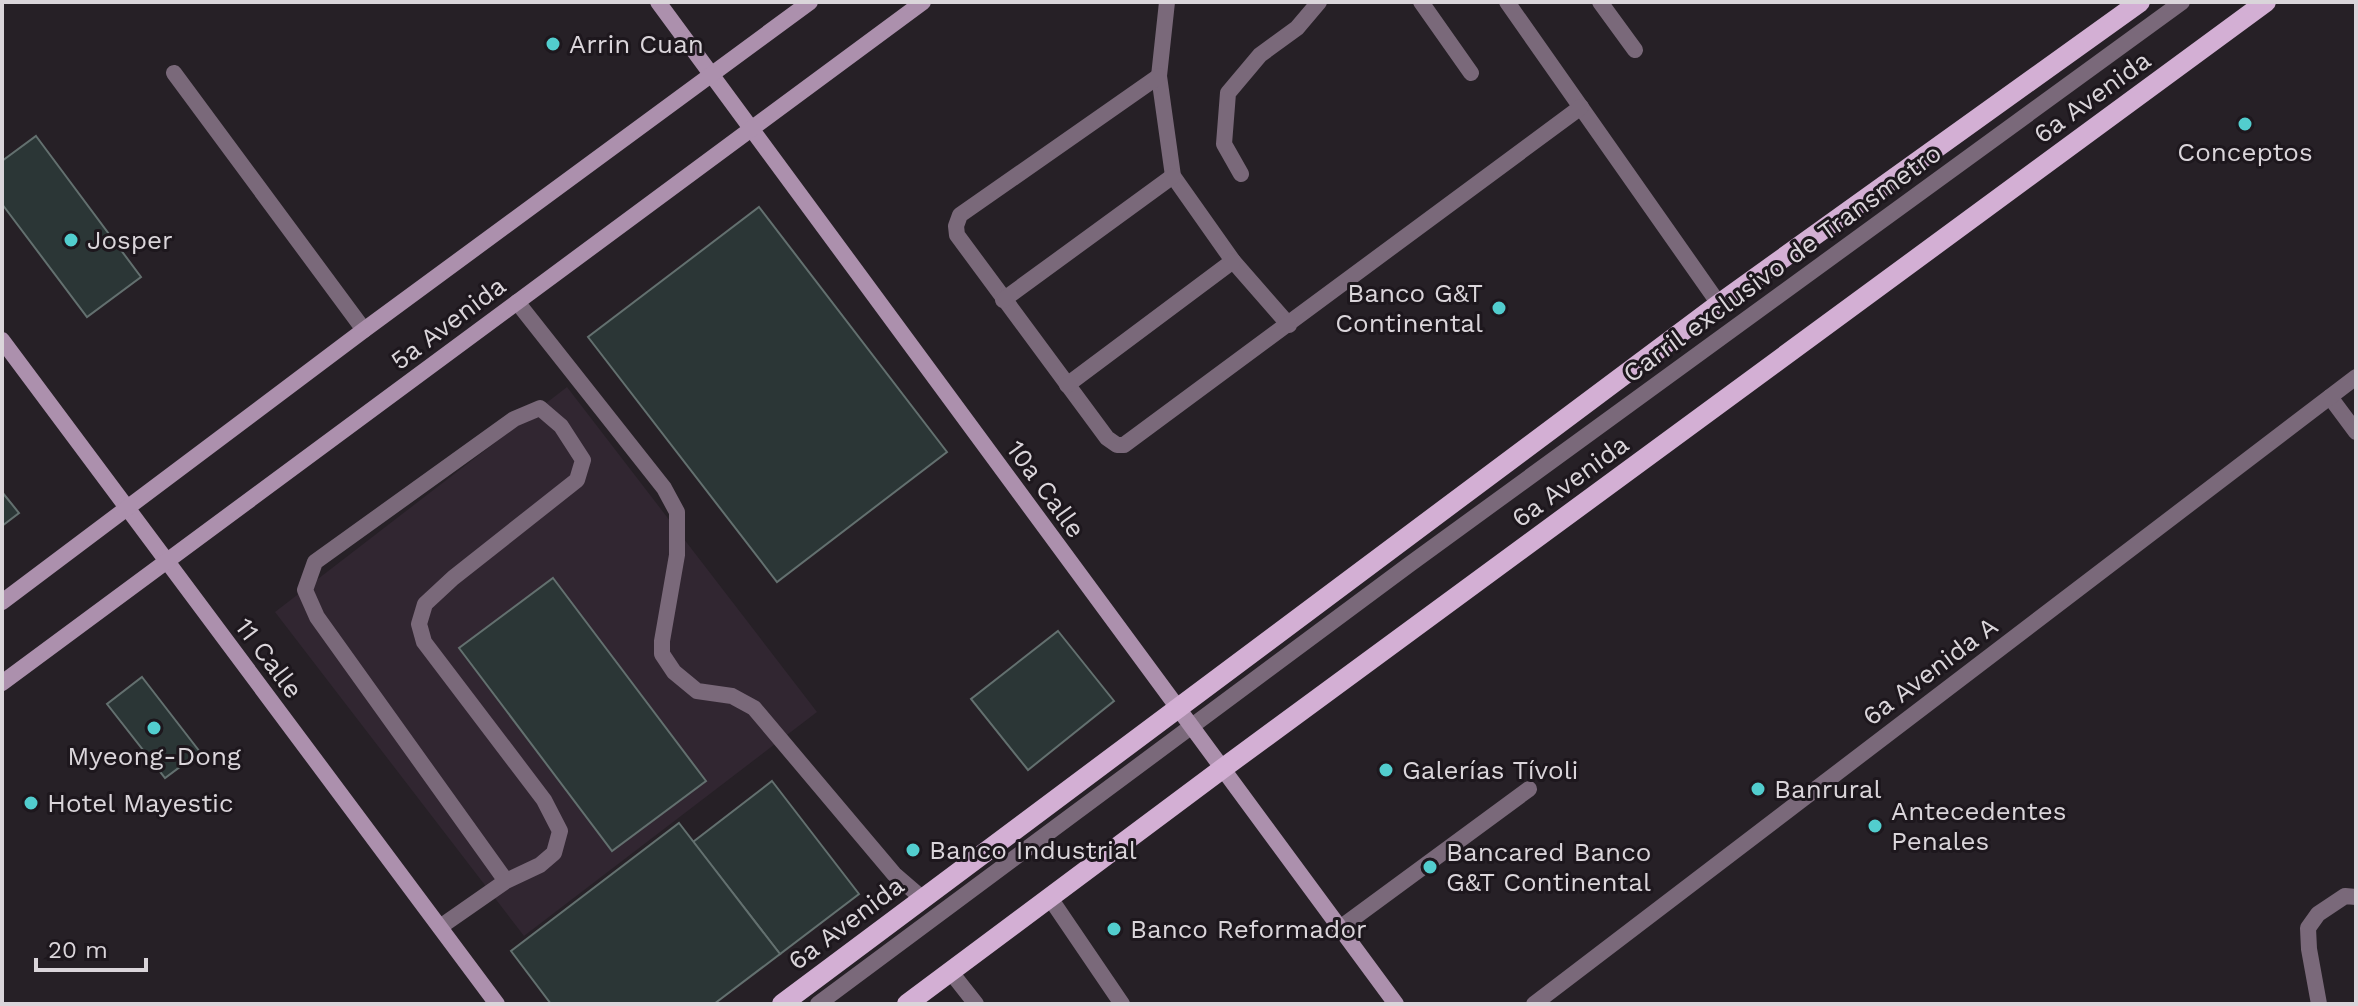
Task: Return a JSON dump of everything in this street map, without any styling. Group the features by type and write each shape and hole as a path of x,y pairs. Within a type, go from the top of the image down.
{"main road":[{"name":"6a Avenida","path":"782,1004 1719,304 2140,2"},
{"name":"6a Avenida","path":"907,1004 2266,2"}],"street":[{"name":"10a Calle","path":"658,2 1396,1004"},
{"name":"5a Avenida","path":"2,602 364,330 810,2"},
{"name":"5a Avenida","path":"2,683 923,2"},
{"path":"1167,2 1159,76 1173,176 1233,261 1289,325"},
{"path":"1241,174 1224,144 1228,93 1260,55 1297,28 1319,2"},
{"path":"1421,2 1471,73"},
{"path":"1507,2 1719,304"},
{"path":"1600,2 1635,50"},
{"name":"Carril exclusivo de Transmetro","path":"818,1004 1410,564 2182,2"},
{"path":"174,73 364,330"},
{"path":"1159,76 960,215 956,226 957,235 1003,300 1107,438 1117,445 1124,445 1289,325 1581,107"},
{"path":"1003,300 1173,176"},
{"path":"1067,385 1233,261"},
{"path":"517,302 664,488 677,512 677,555 662,641 662,654 674,672 697,691 732,696 754,708 894,874 923,899"},
{"name":"11 Calle","path":"2,340 497,1004"},
{"name":"6a Avenida A","path":"1534,1004 2356,377"},
{"path":"2330,397 2356,432"},
{"path":"440,927 506,881 540,865 554,853 560,831 544,800 424,642 419,624 425,604 453,578 577,480 583,460 561,426 540,408 514,419 315,562 305,590 317,617 506,881"},
{"path":"1340,928 1529,789"},
{"path":"2319,1004 2308,928 2318,914 2345,896 2356,897"},
{"path":"1050,898 1122,1004"},
{"path":"950,971 976,1004"}],"shaded area":[{"path":"567,387 817,712 524,936 275,612"}],"building":[{"name":"Josper","path":"36,136 141,277 87,317 2,204 2,161"},
{"path":"759,207 947,452 777,582 588,337"},
{"path":"2,492 19,513 2,526"},
{"path":"553,578 706,781 612,851 459,648"},
{"path":"1058,631 1114,701 1028,770 971,699"},
{"name":"Myeong-Dong","path":"142,677 200,752 165,778 107,704"},
{"path":"772,781 859,894 780,954 693,842"},
{"path":"679,823 780,954 714,1004 551,1004 511,951"}],"place":[{"name":"Arrin Cuan","path":"553,44"},
{"name":"Conceptos","path":"2245,124"},
{"name":"Josper","path":"71,240"},
{"name":"Banco G&T Continental","path":"1499,308"},
{"name":"Myeong-Dong","path":"154,728"},
{"name":"Galerías Tívoli","path":"1386,770"},
{"name":"Banrural","path":"1758,789"},
{"name":"Hotel Mayestic","path":"31,803"},
{"name":"Antecedentes Penales","path":"1875,826"},
{"name":"Banco Industrial","path":"913,850"},
{"name":"Bancared Banco G&T Continental","path":"1430,867"},
{"name":"Banco Reformador","path":"1114,929"}]}
